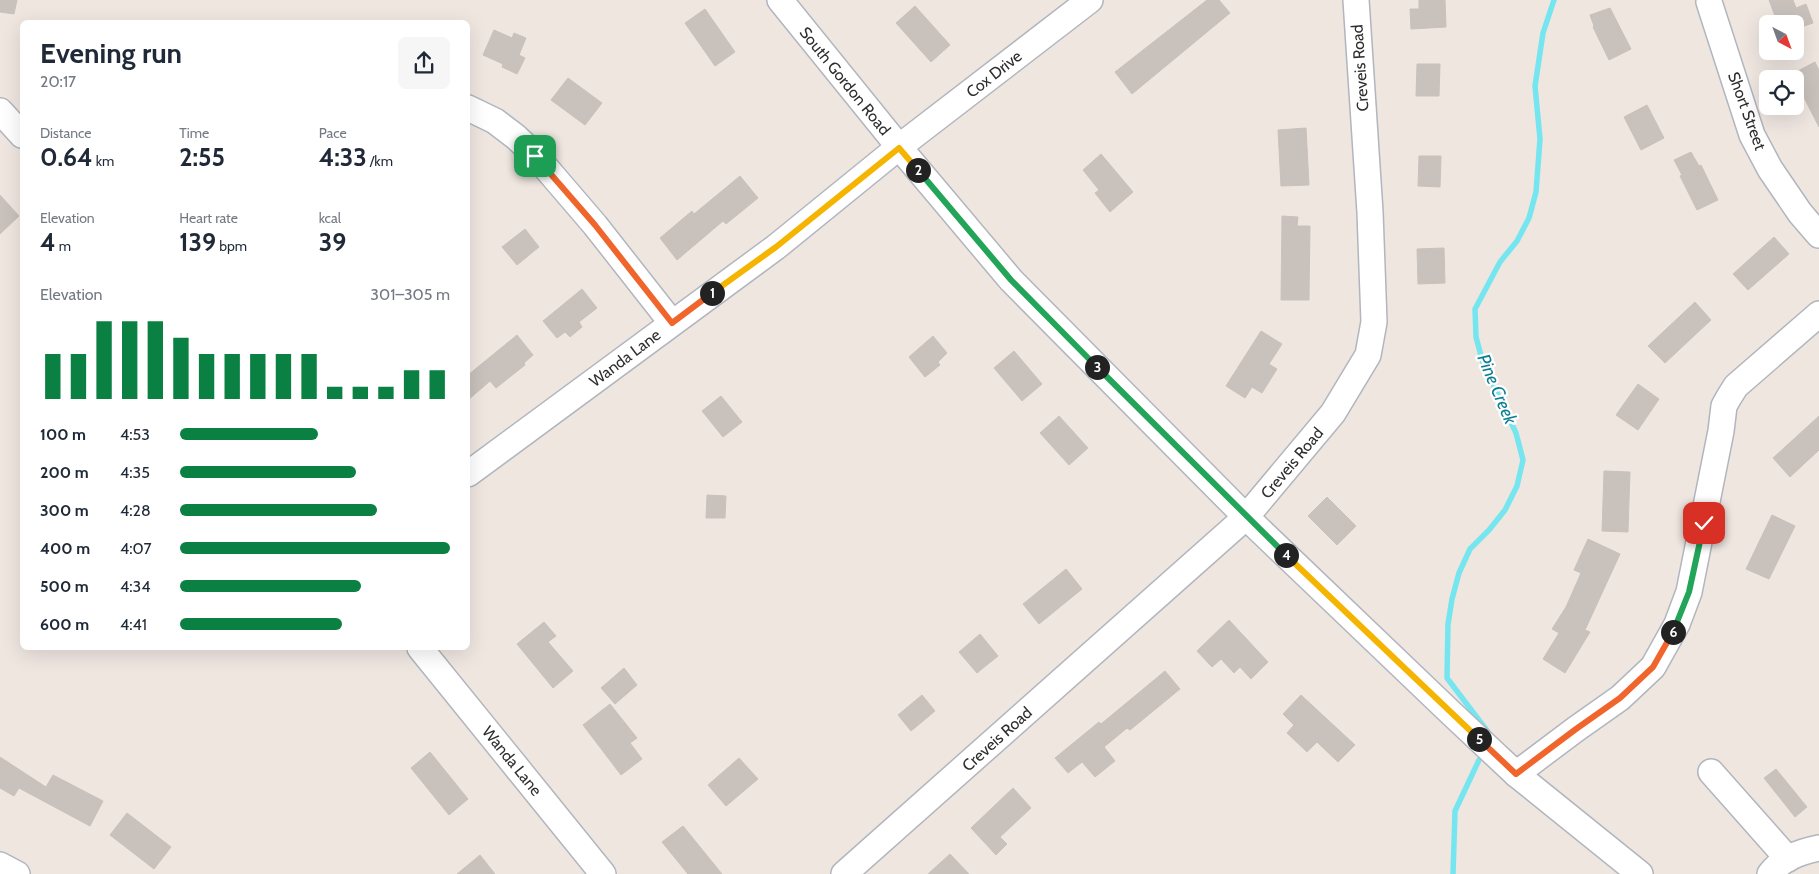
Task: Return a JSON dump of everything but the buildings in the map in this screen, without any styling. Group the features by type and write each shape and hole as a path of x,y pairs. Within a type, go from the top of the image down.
{"street":[{"name":"South Gordon Road","path":"780,0 899,148 1011,280 1246,518 1516,774 1640,874"},
{"name":"Cox Drive","path":"899,148 1090,0"},
{"name":"Creveis Road","path":"844,874 1246,518 1333,413 1368,355 1374,322 1370,212 1356,0"},
{"name":"Short Street","path":"1709,2 1752,135 1770,169 1800,213 1819,235"},
{"path":"470,109 494,121 516,137 535,156 595,225 672,323"},
{"path":"0,111 20,133"},
{"name":"Wanda Lane","path":"470,473 776,247 899,148"},
{"path":"1516,774 1620,698 1653,667 1677,624 1689,592 1716,459 1724,406 1736,386 1819,314"},
{"name":"Wanda Lane","path":"422,650 603,874"},
{"path":"1711,772 1779,866 1804,851 1819,848"},
{"path":"0,865 17,874"}],"waterway":[{"name":"Pine Creek","path":"1488,732 1447,678 1448,624 1459,573 1470,549 1505,510 1517,486 1523,460 1516,433 1483,363 1476,337 1475,309 1500,262 1517,241 1529,218 1536,192 1540,139 1535,86 1543,33 1554,0"},
{"name":"Pine Creek","path":"1453,874 1455,811 1479,760"}],"route":[{"path":"535,156 595,225 672,323 776,247 899,148 1011,280 1246,518 1516,774 1620,698 1653,667 1677,624 1689,592 1704,523"}]}
